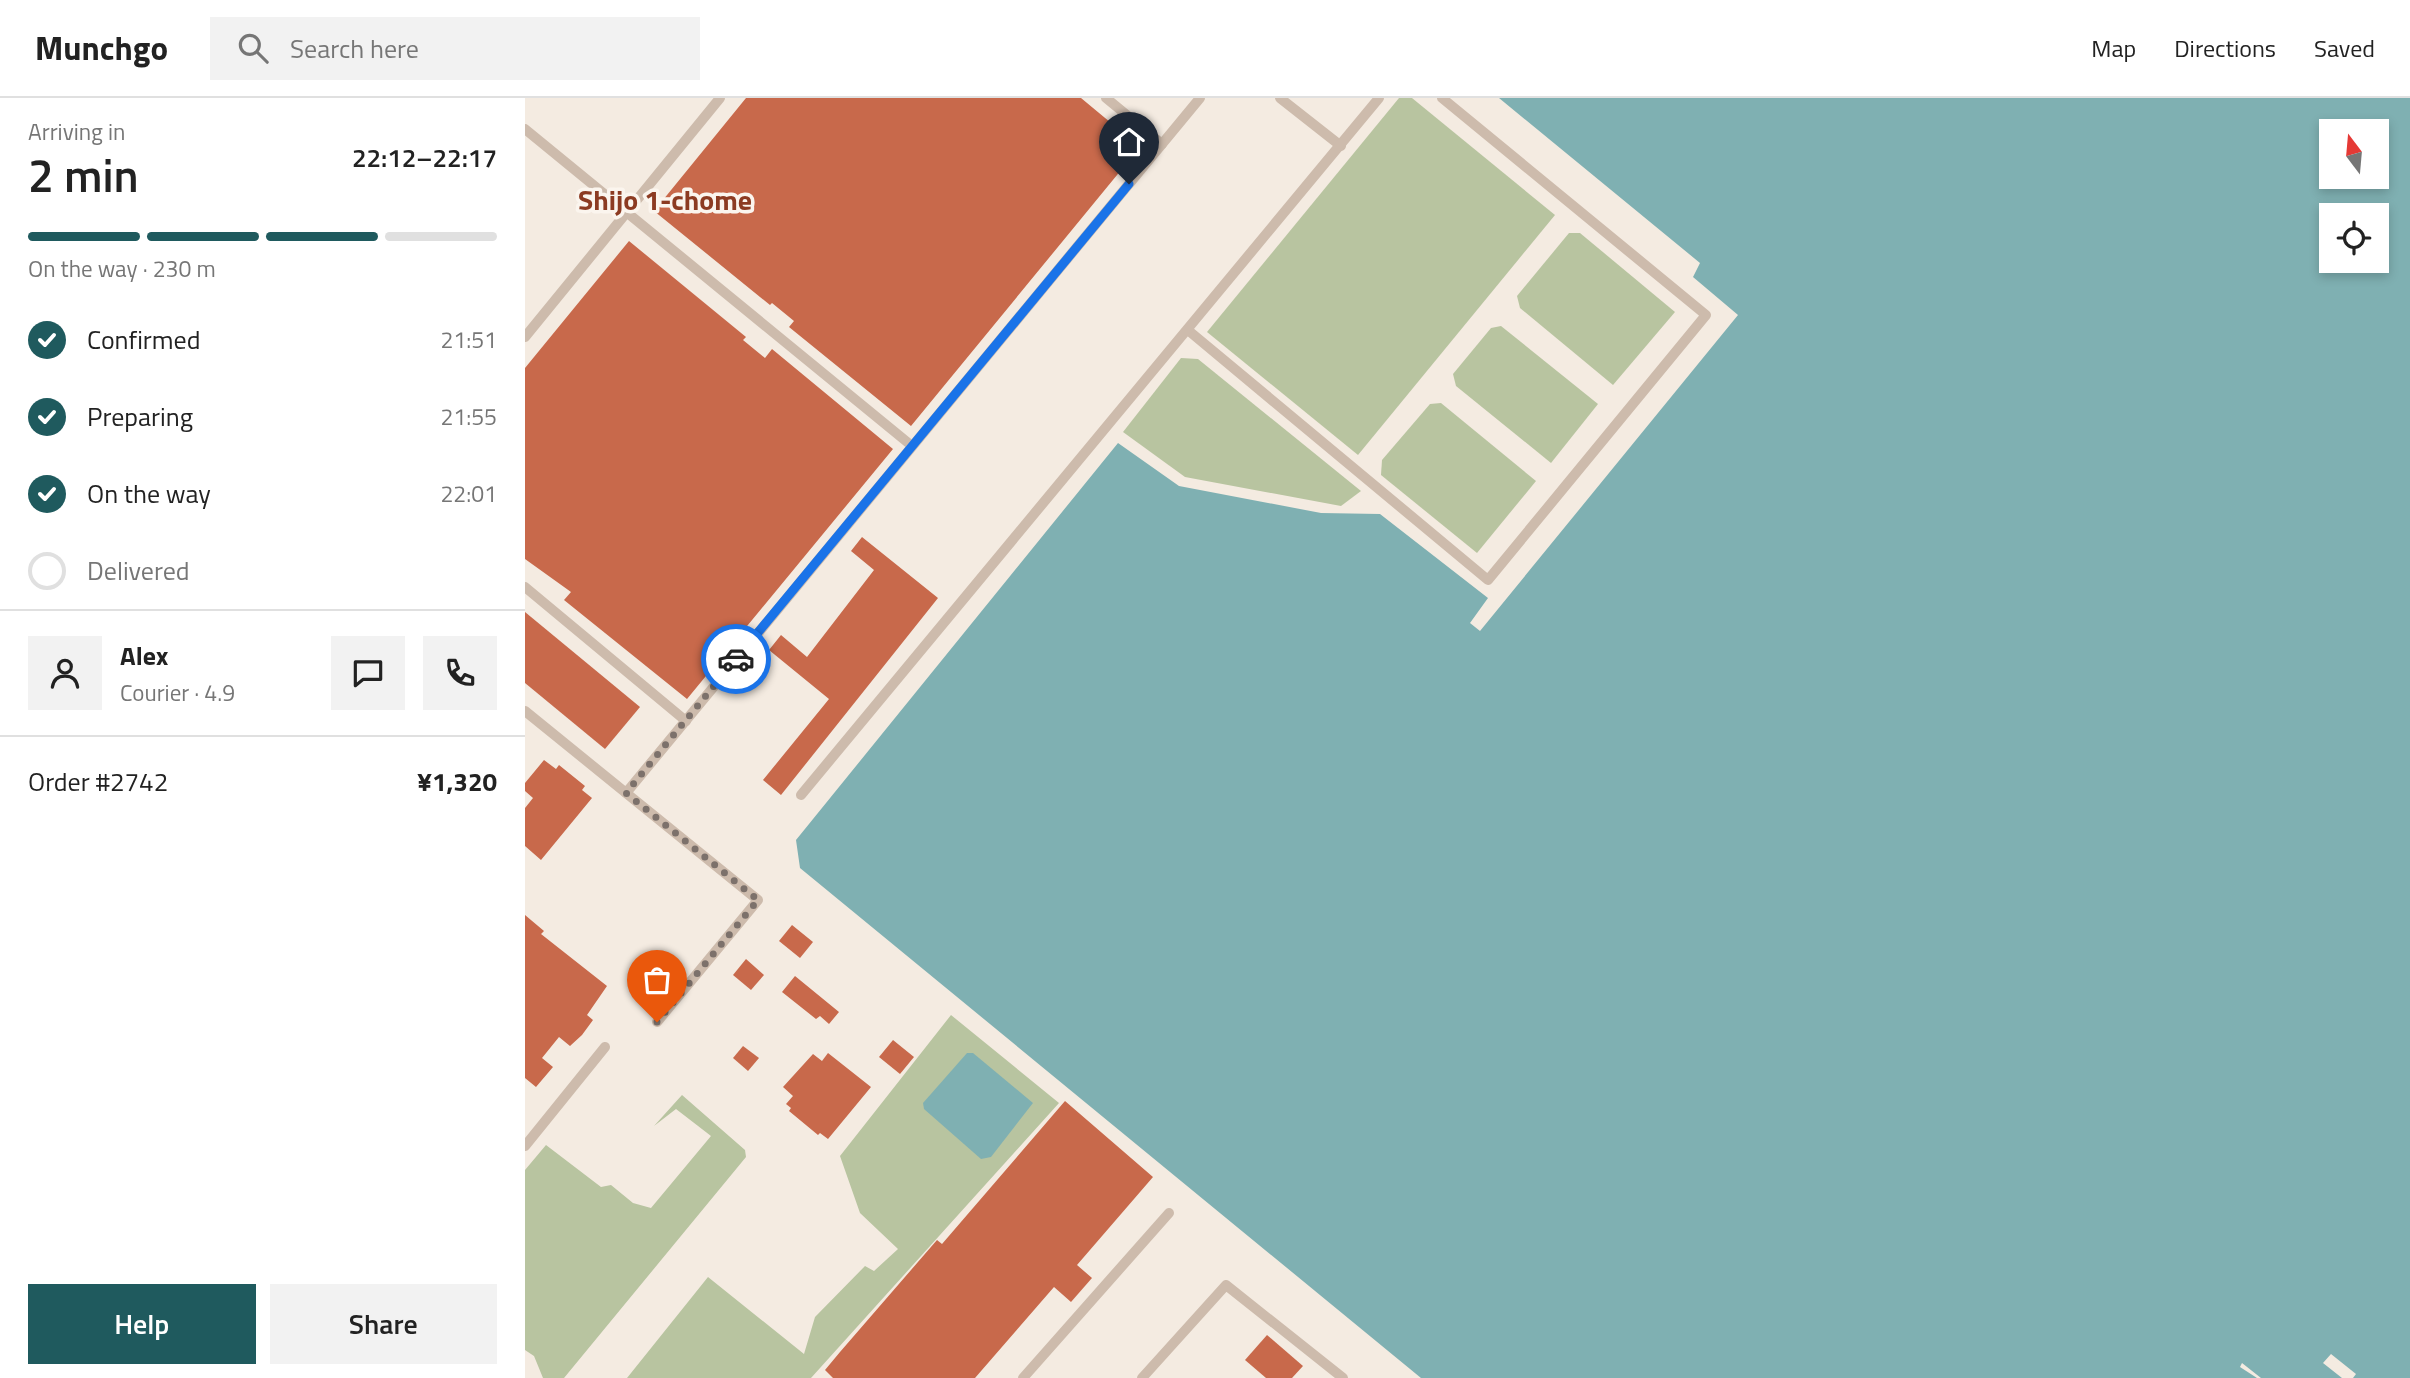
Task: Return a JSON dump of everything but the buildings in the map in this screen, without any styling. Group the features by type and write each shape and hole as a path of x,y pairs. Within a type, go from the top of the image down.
{"lane":[{"path":"525,337 720,98"},
{"path":"1106,98 1162,144"},
{"path":"626,793 1200,98"},
{"path":"1280,98 1341,146"},
{"path":"801,795 1189,331 1379,98"},
{"path":"1189,331 1488,580 1706,315 1442,98"},
{"path":"525,129 912,446"},
{"path":"525,587 686,720"},
{"path":"525,711 758,900 657,1022"},
{"path":"525,1146 605,1048"},
{"path":"1023,1378 1168,1213"},
{"path":"1142,1378 1226,1285 1343,1378"}],"green space":[{"path":"1399,98 1412,98 1555,215 1358,455 1207,332"},
{"path":"1569,233 1580,233 1675,312 1613,385 1520,308 1517,296"},
{"path":"1501,326 1598,404 1551,463 1456,386 1453,374 1491,328"},
{"path":"1181,358 1198,359 1361,491 1341,506 1185,477 1123,432"},
{"path":"1441,403 1536,481 1477,553 1381,475 1382,460 1430,404"},
{"path":"951,1015 1059,1103 811,1378 627,1378 708,1277 804,1354 815,1317 865,1266 874,1271 898,1249 860,1213 840,1156"},
{"path":"682,1095 745,1150 746,1157 564,1378 543,1378 534,1356 525,1350 525,1170 546,1145 601,1187 611,1185 633,1203 651,1208 711,1136 676,1109 654,1126"}],"water":[{"path":"1499,98 2410,98 2410,1378 2353,1378 2356,1374 2331,1354 2323,1363 2342,1378 2261,1378 2242,1363 2240,1367 2257,1378 1421,1378 800,868 796,840 1118,443 1179,486 1321,513 1380,514 1488,598 1470,623 1480,631 1738,315 1693,277 1700,263"},
{"path":"967,1053 973,1053 1033,1103 991,1157 981,1159 924,1109 923,1103"}],"way so far":[{"path":"657,1022 758,900 626,793 736,659"}],"district":[{"name":"Shijo 1-chome","path":"665,200"}],"route":[{"path":"736,659 1129,184"}]}
